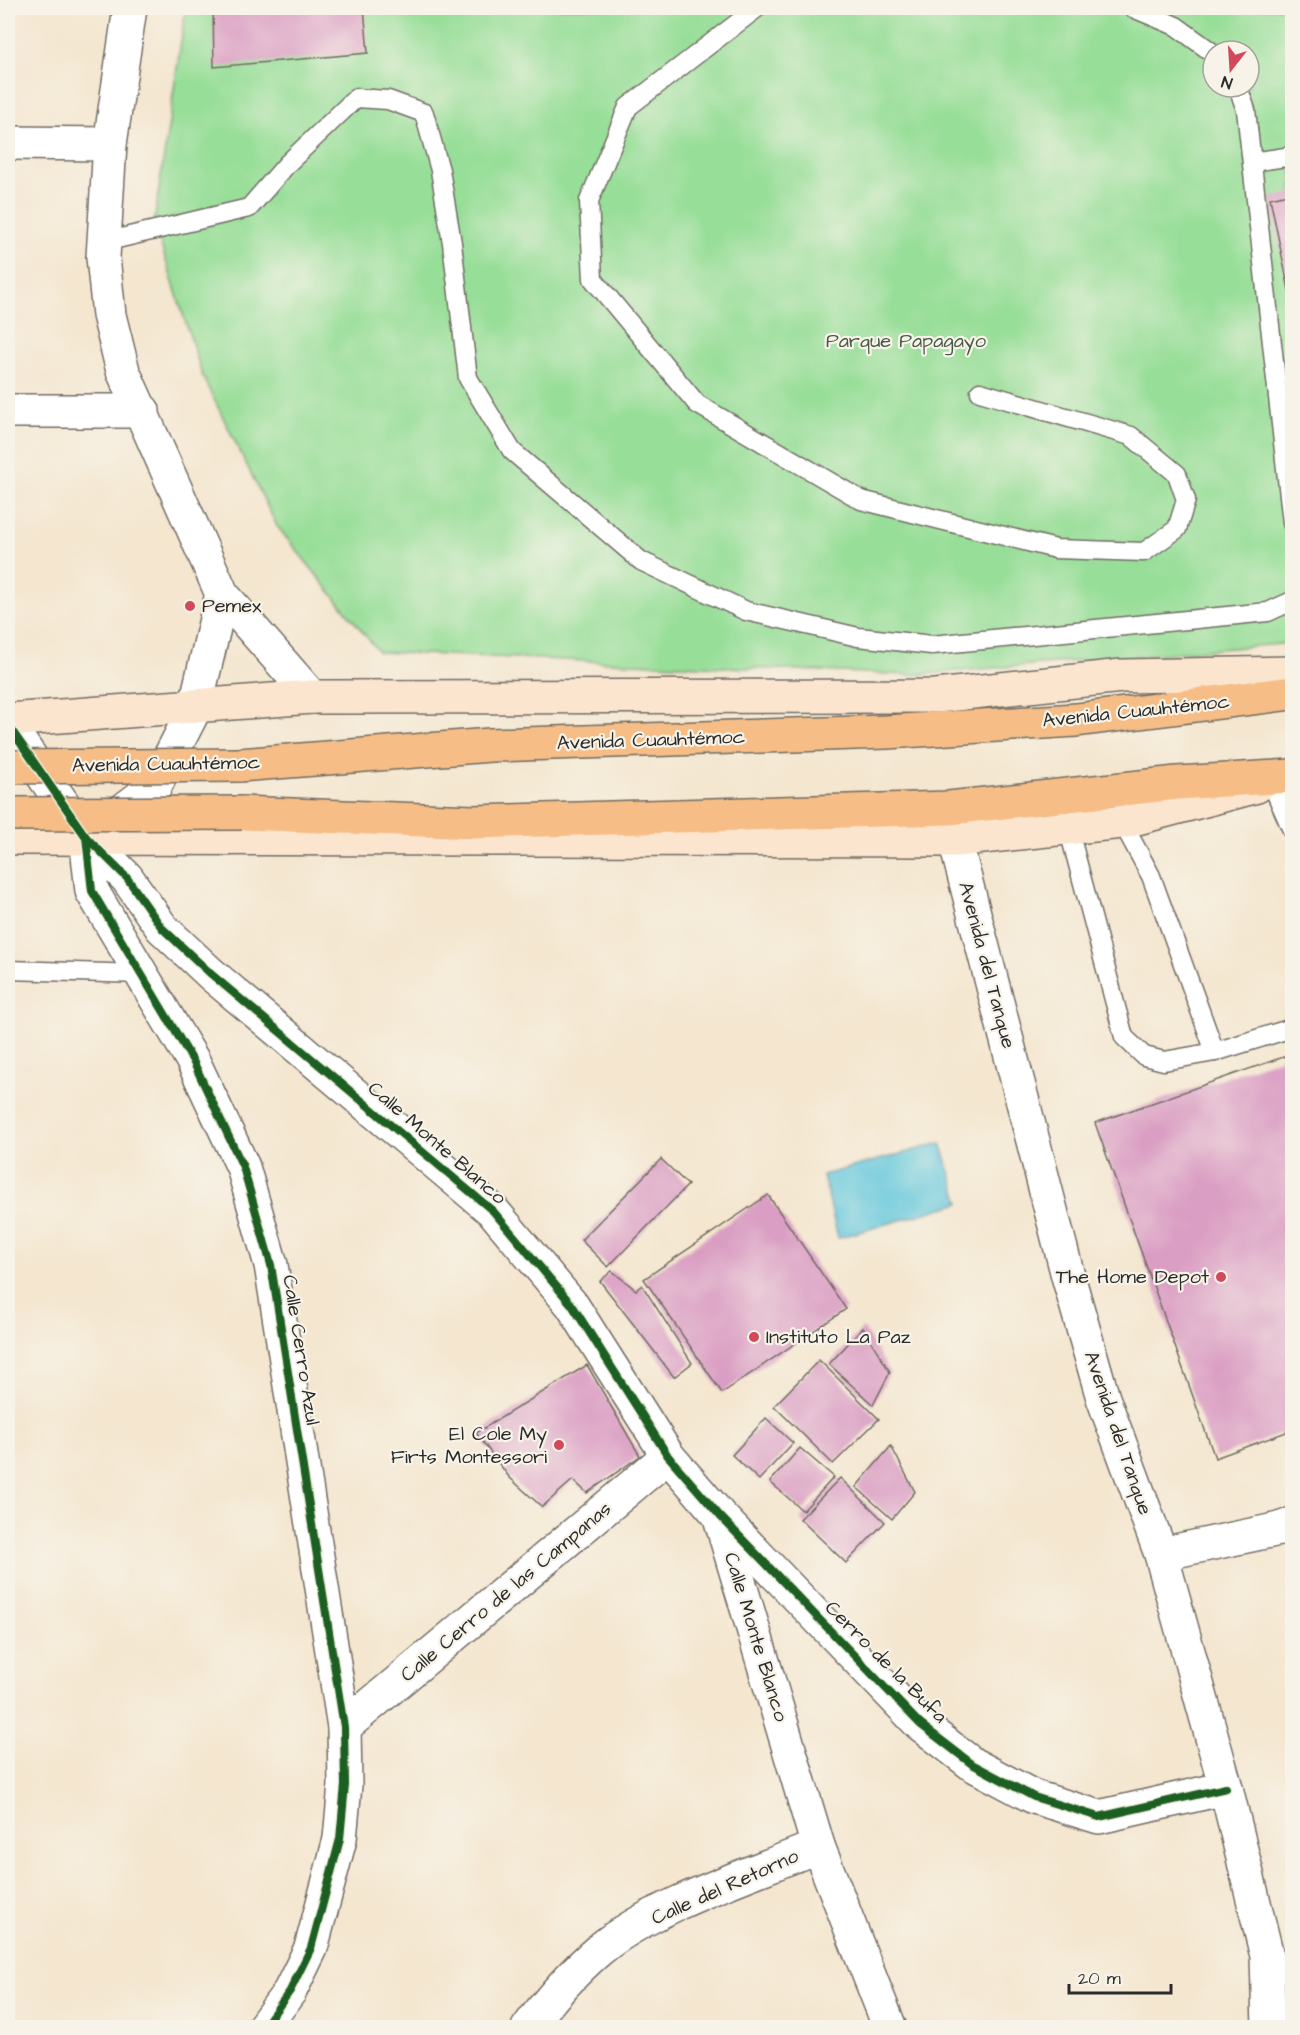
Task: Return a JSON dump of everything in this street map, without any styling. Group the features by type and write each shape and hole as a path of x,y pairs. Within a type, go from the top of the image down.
{"main road":[{"name":"Avenida Cuauhtémoc","path":"8,767 239,765 490,745 887,732 1064,721 1293,693"},
{"path":"8,814 242,813 474,822 937,808 1177,783 1284,778"}],"street":[{"path":"130,8 110,144 103,257 110,315 123,371 143,411 222,594 312,697"},
{"path":"8,143 110,144"},
{"path":"8,411 143,411"},
{"path":"87,837 155,786 195,708 222,594"},
{"path":"8,720 195,708 312,697 936,696 1122,676 1293,673"},
{"name":"Calle Cerro Azul","path":"8,725 87,837 92,891 193,1061 243,1167 271,1264 344,1727 345,1785 340,1839 311,1948 290,1991 263,2028"},
{"path":"8,838 955,840 1122,822 1284,778"},
{"name":"Calle Monte Blanco","path":"87,837 127,878 162,928 203,966 493,1210 572,1305 668,1456 720,1516 818,1846 890,2028"},
{"name":"Avenida del Tanque","path":"955,840 1071,1287 1103,1398 1161,1554 1226,1788 1267,1956 1269,2028"},
{"name":"Calle Cerro de las Campanas","path":"344,1727 668,1456"},
{"name":"Cerro de la Bufa","path":"720,1516 920,1724 972,1764 1034,1797 1099,1816 1226,1788"},
{"path":"1161,1554 1288,1531"},
{"name":"Calle del Retorno","path":"528,2028 548,2002 600,1950 657,1914 818,1846"}],"lane":[{"path":"757,8 628,107 589,201 592,279 697,404 861,500 1056,549 1144,552 1177,529 1186,500 1177,474 1131,435 980,392"},
{"path":"1133,8 1176,26 1201,44"},
{"path":"104,242 249,208 288,163 356,98 388,100 424,113 437,158 452,243 468,378 512,451 640,561 746,611 858,637 932,645 1268,612 1293,601"},
{"path":"1242,99 1246,110 1293,523"},
{"path":"1252,162 1293,156"},
{"path":"1284,778 1293,830"},
{"path":"1122,822 1150,876 1215,1052"},
{"path":"1068,827 1124,1037 1144,1056 1164,1061 1215,1052 1293,1028"},
{"path":"8,970 141,974"}],"green space":[{"name":"Parque Papagayo","path":"186,8 1292,8 1292,643 911,675 379,652 277,526 203,377 154,223"}],"water":[{"path":"941,1143 960,1203 838,1238 823,1175"}],"building":[{"path":"213,8 364,8 368,53 214,67"},
{"path":"1292,193 1292,300 1291,300 1270,198"},
{"name":"The Home Depot","path":"1292,1054 1292,1430 1215,1458 1095,1123"},
{"path":"661,1159 688,1185 608,1267 581,1240"},
{"path":"768,1195 846,1309 722,1393 644,1279"},
{"path":"612,1271 636,1290 642,1285 692,1363 674,1377 600,1281"},
{"path":"863,1328 890,1372 873,1405 829,1364"},
{"path":"819,1360 879,1419 833,1464 774,1406"},
{"name":"El Cole My Firts Montessori","path":"587,1365 640,1456 587,1493 573,1480 542,1507 509,1477 476,1433"},
{"path":"766,1418 793,1443 759,1480 732,1455"},
{"path":"891,1446 915,1492 892,1519 856,1487"},
{"path":"800,1448 834,1477 803,1511 770,1482"},
{"path":"840,1478 885,1522 846,1563 800,1519"}],"cycle path":[{"path":"8,725 86,837 92,891 193,1061 243,1167 271,1265 344,1727 345,1785 340,1839 311,1948 290,1991 263,2028"},
{"path":"86,837 127,878 162,928 211,974 493,1211 572,1305 668,1456 720,1516 920,1724 972,1764 1034,1797 1099,1817 1226,1788"}],"place":[{"name":"Pemex","path":"190,606"},
{"name":"The Home Depot","path":"1221,1277"},
{"name":"Instituto La Paz","path":"754,1337"},
{"name":"El Cole My Firts Montessori","path":"559,1445"}]}
